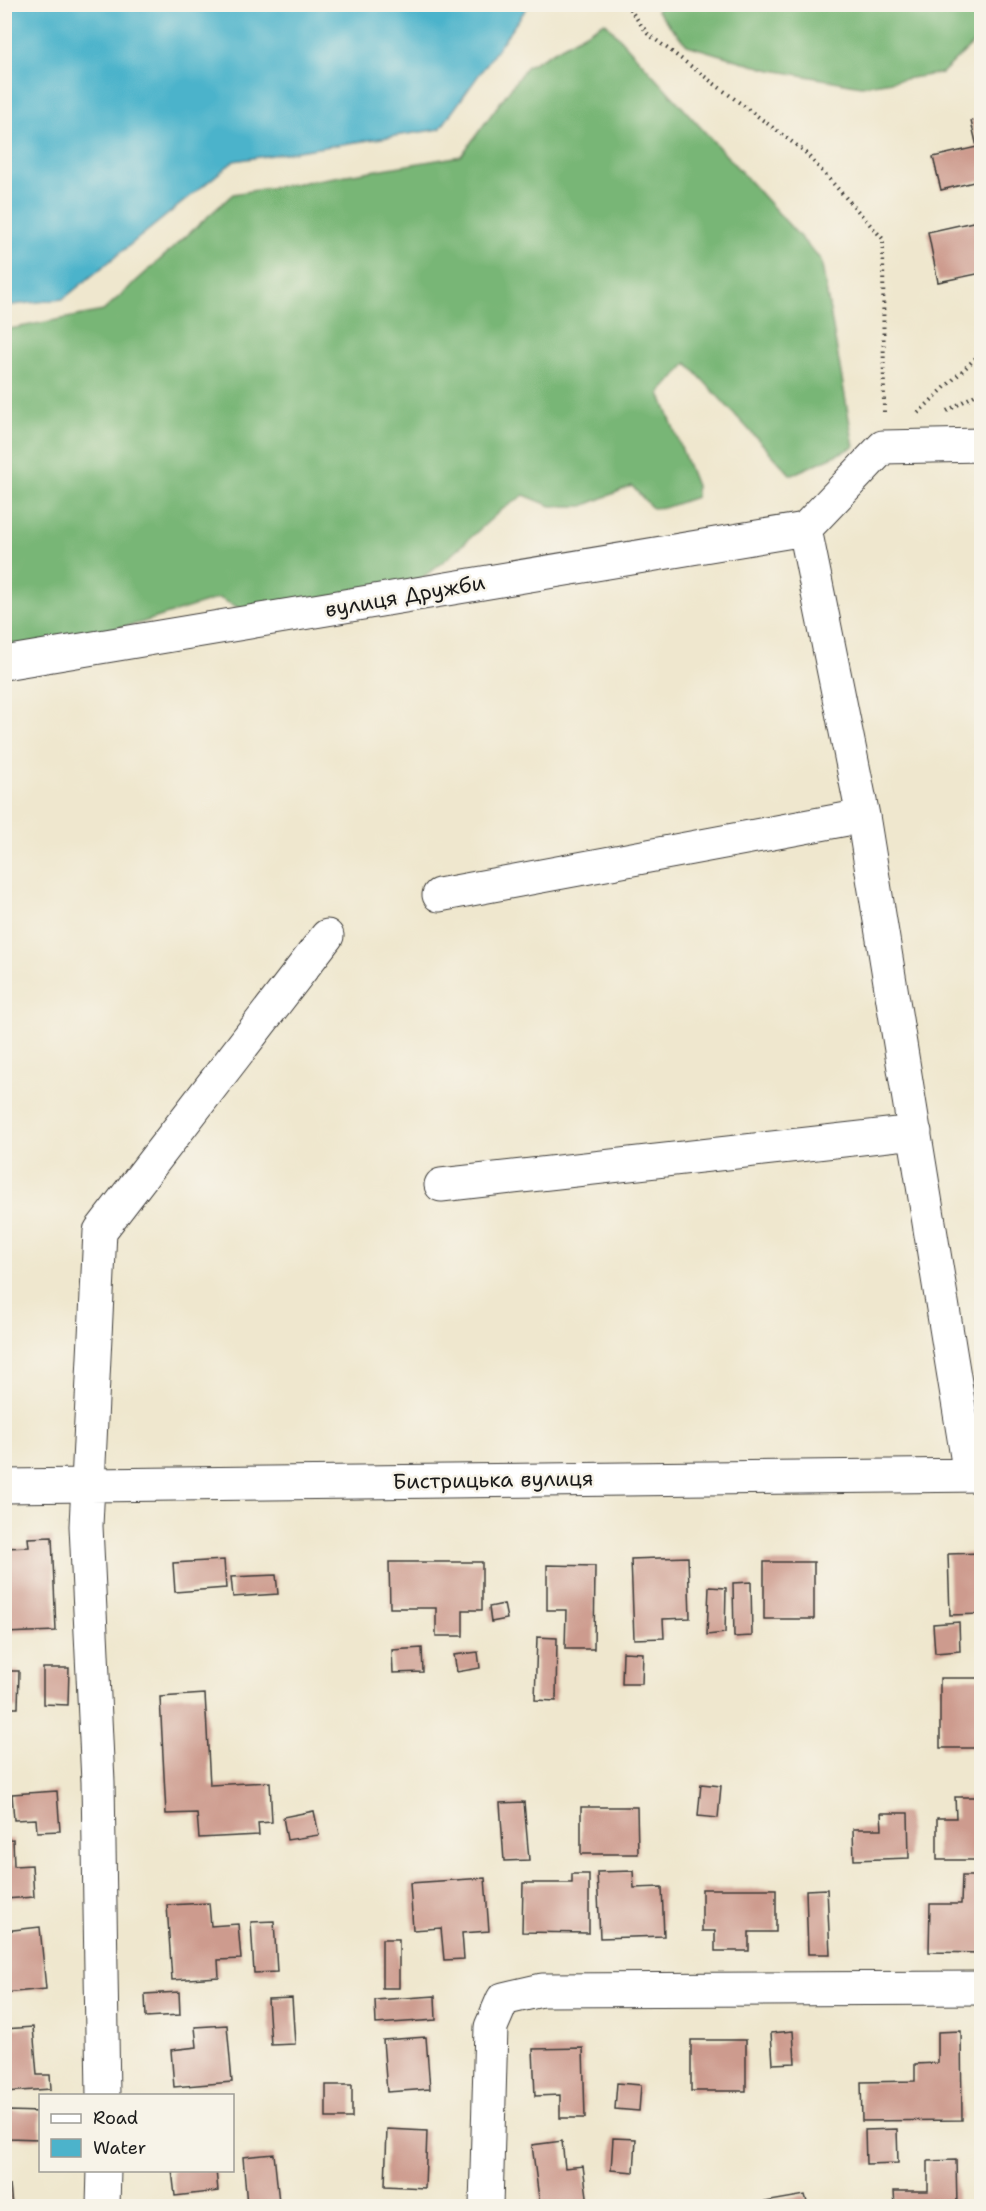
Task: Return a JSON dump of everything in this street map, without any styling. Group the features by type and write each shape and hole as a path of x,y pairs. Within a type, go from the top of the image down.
{"street":[{"path":"976,1475 915,1132 863,816 805,529 883,447 981,445"},
{"name":"вулиця Дружби","path":"4,663 805,529"},
{"path":"439,895 863,816"},
{"path":"103,2094 98,1782 86,1526 100,1231 327,936"},
{"path":"441,1185 915,1132"},
{"name":"Бистрицька вулиця","path":"4,1486 976,1475"},
{"path":"486,2206 491,2027 503,1999 542,1990 981,1988"},
{"path":"103,2206 104,2172"}],"path":[{"path":"626,4 648,34 804,151 883,239 885,354 883,447"},
{"path":"883,447 981,352"}],"green space":[{"path":"661,4 981,5 981,36 942,73 861,86 767,69 687,45 657,11"},
{"path":"605,22 821,260 854,447 791,475 687,363 660,393 696,486 696,497 667,507 652,508 632,486 583,506 551,506 524,495 500,511 449,557 418,581 247,612 219,598 140,623 55,642 5,649 4,330 103,311 233,194 461,156 526,67"}],"water":[{"path":"4,5 529,5 440,129 234,161 63,299 5,306"}],"building":[{"path":"982,119 982,180 941,190 933,157 977,147 971,121"},
{"path":"982,220 982,273 938,282 928,232"},
{"path":"52,1537 56,1631 4,1633 4,1548 29,1547 28,1538"},
{"path":"982,1553 982,1614 950,1615 948,1554"},
{"path":"688,1557 690,1618 663,1619 664,1638 634,1639 631,1559"},
{"path":"224,1560 226,1588 175,1592 173,1563"},
{"path":"389,1562 482,1562 482,1610 463,1610 463,1636 436,1636 436,1608 390,1608"},
{"path":"764,1562 814,1562 814,1619 764,1619"},
{"path":"547,1565 595,1566 594,1649 565,1649 566,1610 547,1610"},
{"path":"276,1575 278,1594 233,1597 231,1577"},
{"path":"751,1582 752,1636 734,1637 733,1583"},
{"path":"709,1587 726,1588 725,1633 707,1635"},
{"path":"504,1604 507,1619 491,1622 489,1607"},
{"path":"959,1622 960,1651 935,1653 933,1624"},
{"path":"537,1637 557,1638 556,1701 535,1700"},
{"path":"422,1648 423,1672 393,1673 392,1650"},
{"path":"478,1652 480,1668 457,1672 454,1655"},
{"path":"623,1652 643,1653 642,1684 622,1684"},
{"path":"43,1668 69,1668 68,1705 43,1704"},
{"path":"4,1671 19,1671 18,1708 4,1708"},
{"path":"940,1678 982,1678 982,1748 940,1748"},
{"path":"205,1694 210,1785 270,1782 272,1822 258,1823 259,1835 199,1838 197,1813 166,1814 160,1697"},
{"path":"701,1784 721,1786 718,1818 698,1816"},
{"path":"57,1791 60,1831 37,1832 36,1819 14,1820 12,1794"},
{"path":"955,1797 982,1797 982,1860 937,1860 937,1818 956,1818"},
{"path":"524,1802 529,1860 504,1861 500,1803"},
{"path":"581,1807 637,1807 638,1854 581,1854"},
{"path":"314,1811 319,1835 287,1840 283,1817"},
{"path":"881,1813 908,1813 909,1858 854,1860 853,1829 882,1829"},
{"path":"13,1839 14,1866 32,1865 34,1897 4,1899 4,1840"},
{"path":"633,1871 634,1888 662,1887 664,1936 600,1938 597,1872"},
{"path":"572,1874 589,1874 589,1933 522,1932 523,1883 572,1883"},
{"path":"962,1876 982,1876 982,1953 929,1952 930,1904 961,1904"},
{"path":"485,1878 489,1931 462,1933 464,1959 444,1960 441,1928 413,1930 410,1883"},
{"path":"702,1889 776,1889 776,1932 749,1932 749,1951 715,1951 715,1931 702,1931"},
{"path":"827,1889 830,1954 808,1954 806,1890"},
{"path":"209,1903 211,1926 238,1924 241,1959 218,1960 219,1977 172,1980 167,1905"},
{"path":"274,1921 277,1972 254,1973 251,1922"},
{"path":"40,1927 46,1989 4,1993 4,1931"},
{"path":"382,1939 399,1939 399,1988 382,1988"},
{"path":"179,1992 180,2015 146,2017 145,1994"},
{"path":"435,1996 436,2020 376,2024 375,2000"},
{"path":"292,1998 295,2044 271,2045 268,1999"},
{"path":"227,2025 232,2082 174,2087 171,2050 197,2047 195,2027"},
{"path":"33,2027 37,2075 50,2075 51,2089 4,2092 4,2029"},
{"path":"793,2031 795,2063 773,2064 771,2033"},
{"path":"961,2031 962,2120 862,2121 861,2082 915,2081 915,2064 938,2063 938,2032"},
{"path":"426,2037 430,2089 387,2092 383,2040"},
{"path":"691,2040 746,2040 746,2091 691,2091"},
{"path":"583,2048 585,2118 560,2118 560,2095 535,2096 533,2049"},
{"path":"617,2083 641,2085 639,2111 615,2109"},
{"path":"326,2085 352,2085 352,2118 326,2118"},
{"path":"8,2111 39,2112 39,2139 8,2138"},
{"path":"387,2129 427,2131 425,2188 385,2186"},
{"path":"897,2129 898,2163 866,2164 865,2130"},
{"path":"613,2138 636,2139 634,2172 611,2170"},
{"path":"562,2141 565,2168 583,2166 588,2204 540,2206 532,2145"},
{"path":"274,2154 279,2202 247,2205 243,2157"},
{"path":"956,2160 957,2206 895,2206 894,2191 928,2191 928,2161"},
{"path":"172,2172 216,2172 218,2191 175,2196"},
{"path":"4,2185 10,2185 12,2206 4,2206"},
{"path":"805,2195 808,2206 760,2206 759,2203"}]}
